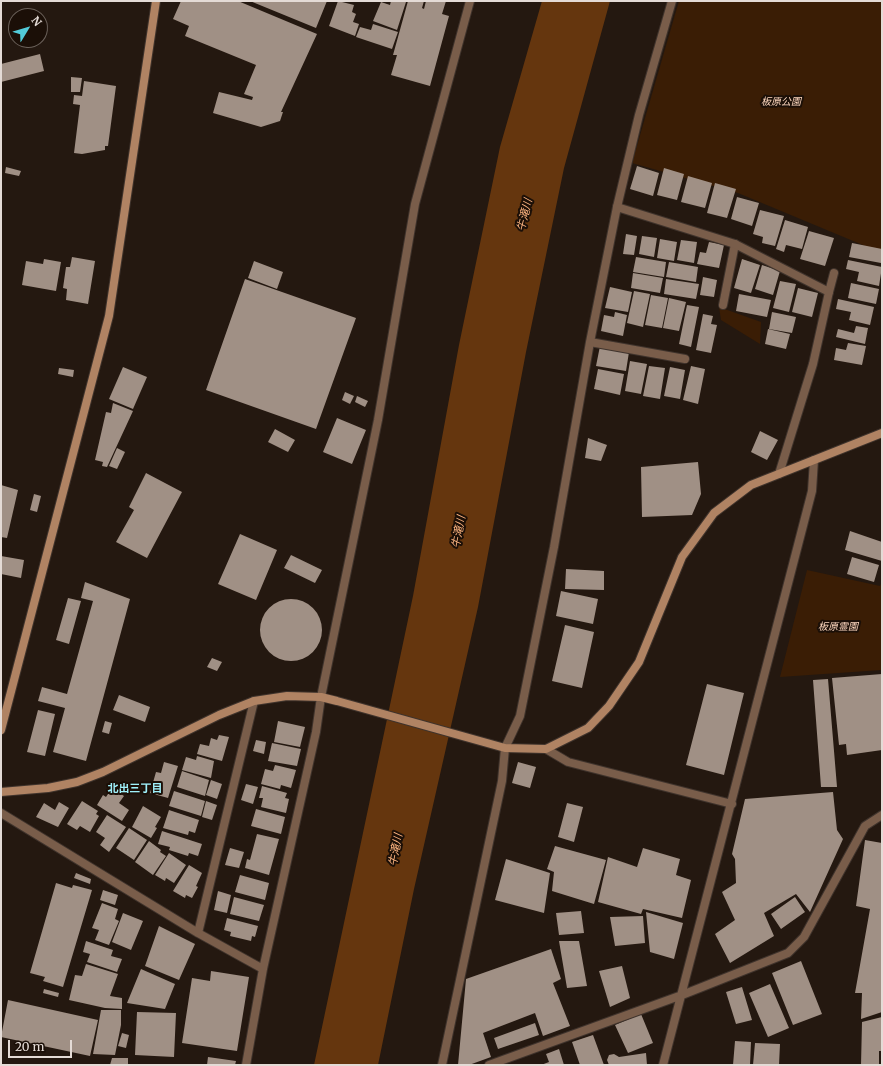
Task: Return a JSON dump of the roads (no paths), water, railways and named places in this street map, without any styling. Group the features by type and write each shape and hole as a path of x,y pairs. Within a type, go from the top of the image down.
{"street":[{"path":"1,730 109,316 156,1"},
{"path":"246,1065 263,969 316,732 321,697 378,420 415,204 470,1"},
{"path":"442,1065 502,781 505,748 520,716 554,547 590,342 617,207 639,115 672,1"},
{"path":"617,207 735,244 829,292"},
{"path":"723,305 735,244"},
{"path":"779,474 813,364 834,272"},
{"path":"590,342 685,359"},
{"path":"1,792 48,788 77,782 104,772 219,715 254,702 287,696 321,697 505,748 546,749 588,728 609,706 639,662 682,557 714,513 751,485 882,433"},
{"path":"663,1065 732,804 812,491 814,460"},
{"path":"198,933 254,702"},
{"path":"546,749 568,762 732,804"},
{"path":"1,813 198,933 263,969"},
{"path":"489,1065 682,995 788,953 804,937 865,826 882,815"}],"water":[{"name":"牛滝川","path":"542,1 610,1 564,168 526,352 478,607 414,889 378,1065 314,1065 413,596 459,345 500,147"}],"district":[{"name":"北出三丁目","path":"135,789"}],"park label":[{"name":"板原公園","path":"781,102"},
{"name":"板原霊園","path":"838,627"}]}
